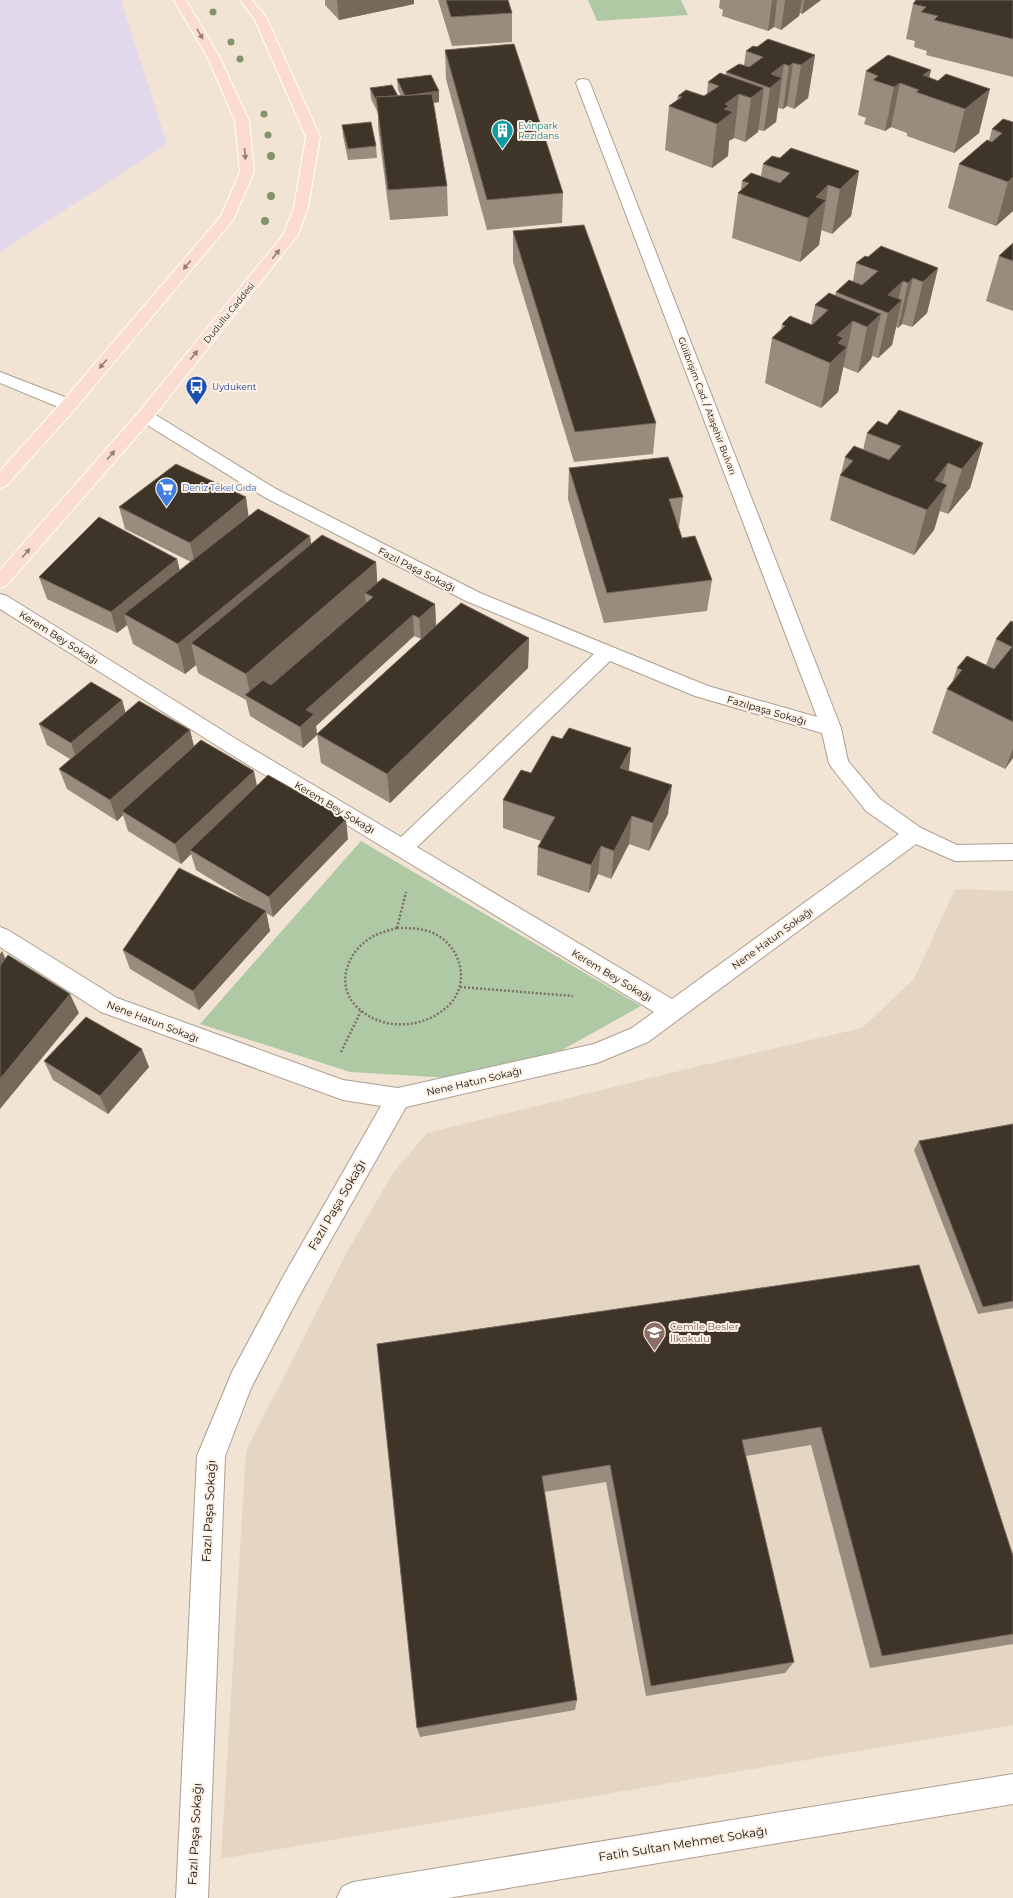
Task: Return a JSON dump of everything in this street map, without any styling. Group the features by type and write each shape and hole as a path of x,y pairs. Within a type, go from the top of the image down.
{"main road":[{"path":"0,482 69,405 228,217 247,172 242,121 214,58 180,0"},
{"name":"Dudullu Caddesi","path":"0,582 145,416 291,235 301,207 313,137 261,19 246,0"}],"street":[{"name":"Gülibrişim Cad. / Ataşehir Bulvarı","path":"583,83 831,728 839,763 873,805 914,834 955,853 1013,852"},
{"path":"0,377 69,405"},
{"name":"Fazıl Paşa Sokağı","path":"145,416 270,493 472,597 702,691"},
{"name":"Kerem Bey Sokağı","path":"0,600 234,746 672,1012"},
{"path":"403,848 607,653"},
{"name":"Fazılpaşa Sokağı","path":"702,691 831,728"},
{"name":"Nene Hatun Sokağı","path":"0,936 109,1005 324,1084 343,1090 398,1098 597,1053 640,1034 914,834"},
{"name":"Fazıl Paşa Sokağı","path":"192,1898 211,1456 240,1381 293,1283 398,1098"},
{"name":"Fatih Sultan Mehmet Sokağı","path":"353,1898 1013,1789"}],"path":[{"path":"397,928 416,928 428,932 448,943 458,956 462,971 460,987 452,1002 438,1014 421,1023 402,1025 382,1023 361,1011 353,1002 346,987 346,971 352,956 363,942 379,933 397,928"},
{"path":"460,987 579,996"},
{"path":"324,1084 361,1011"}],"shaded area":[{"path":"0,0 121,0 167,144 0,252"},
{"name":"Cemile Besler İlkokulu","path":"955,889 1013,891 1013,1725 221,1859 246,1451 347,1252 393,1173 427,1133 703,1065 862,1028 914,979"}],"green space":[{"path":"588,0 681,0 688,15 597,21"},
{"path":"361,841 641,1006 562,1050 450,1078 350,1072 200,1024"}],"building":[{"path":"446,0 508,0 512,13 451,17"},
{"path":"916,0 1013,0 1013,39 934,20 938,16 921,12 926,7 913,4"},
{"path":"768,39 815,55 801,65 793,63 789,66 784,64 771,74 782,78 770,88 726,72 739,64 749,67 763,57 746,51 753,46 757,47"},
{"name":"Evinpark Rezidans","path":"514,44 563,193 487,200 445,50"},
{"path":"888,55 931,70 923,75 938,81 946,74 990,89 965,109 916,92 919,90 900,83 894,87 873,80 878,76 866,71"},
{"path":"720,73 764,88 751,98 739,94 725,104 729,106 724,109 733,112 717,124 669,106 682,97 678,96 686,90 704,96 719,86 708,82"},
{"path":"431,75 439,91 405,96 397,79"},
{"path":"392,85 398,96 376,97 377,102 370,88"},
{"path":"432,94 447,186 388,190 376,97"},
{"path":"1003,119 1013,122 1013,177 1008,182 959,164 987,140 992,142 1002,133 992,129"},
{"path":"371,122 376,146 348,149 342,125"},
{"path":"791,148 859,171 840,189 828,185 816,197 826,200 808,218 738,193 749,183 742,181 751,173 780,183 790,173 763,164 772,156 780,158"},
{"path":"584,225 656,423 575,432 513,231"},
{"path":"1013,243 1013,261 999,256"},
{"path":"881,246 938,268 923,282 913,278 908,283 903,281 888,295 902,300 888,313 836,292 849,280 862,285 878,271 856,263 865,256 868,257"},
{"path":"829,293 881,314 867,327 853,321 837,335 843,338 838,343 847,347 830,363 772,338 785,326 782,324 790,316 812,325 828,310 815,305"},
{"path":"899,410 983,443 962,469 948,463 935,480 947,485 927,510 840,475 853,461 845,457 854,446 889,460 901,446 867,433 878,421 887,425"},
{"path":"668,457 683,497 669,499 682,538 695,536 712,580 607,593 569,468"},
{"path":"176,464 246,497 190,543 119,507"},
{"path":"258,509 310,536 178,644 124,614"},
{"path":"99,517 177,559 111,612 39,577"},
{"path":"322,535 376,562 246,674 191,643"},
{"path":"383,578 435,604 419,618 413,615 306,710 314,714 300,727 245,695 263,680 271,685 373,597 365,593"},
{"path":"461,603 529,638 387,774 317,734"},
{"path":"1011,621 1013,622 1013,722 947,689 962,670 957,668 967,656 994,669 1012,647 996,639"},
{"path":"91,682 122,700 71,743 39,724"},
{"path":"139,701 190,730 110,800 59,769"},
{"path":"569,728 631,748 620,768 672,785 653,823 632,816 614,851 601,846 591,865 538,847 555,817 503,800 521,770 531,773 552,736 562,739"},
{"path":"201,740 254,771 175,844 122,811"},
{"path":"268,775 346,819 269,897 190,850"},
{"path":"179,868 266,911 193,991 123,950"},
{"path":"8,955 70,994 0,1079 0,966"},
{"path":"86,1017 142,1049 100,1096 44,1061"},
{"path":"1013,1124 1013,1301 983,1307 919,1141"},
{"path":"919,1265 1013,1556 1013,1634 882,1656 821,1427 742,1440 794,1662 651,1686 610,1465 542,1476 577,1700 417,1728 377,1344"}],"place":[{"name":"Evinpark Rezidans","path":"502,150"},
{"name":"Uydukent","path":"197,406"},
{"name":"Deniz Tekel Gıda","path":"166,508"},
{"name":"Cemile Besler İlkokulu","path":"655,1352"}]}
